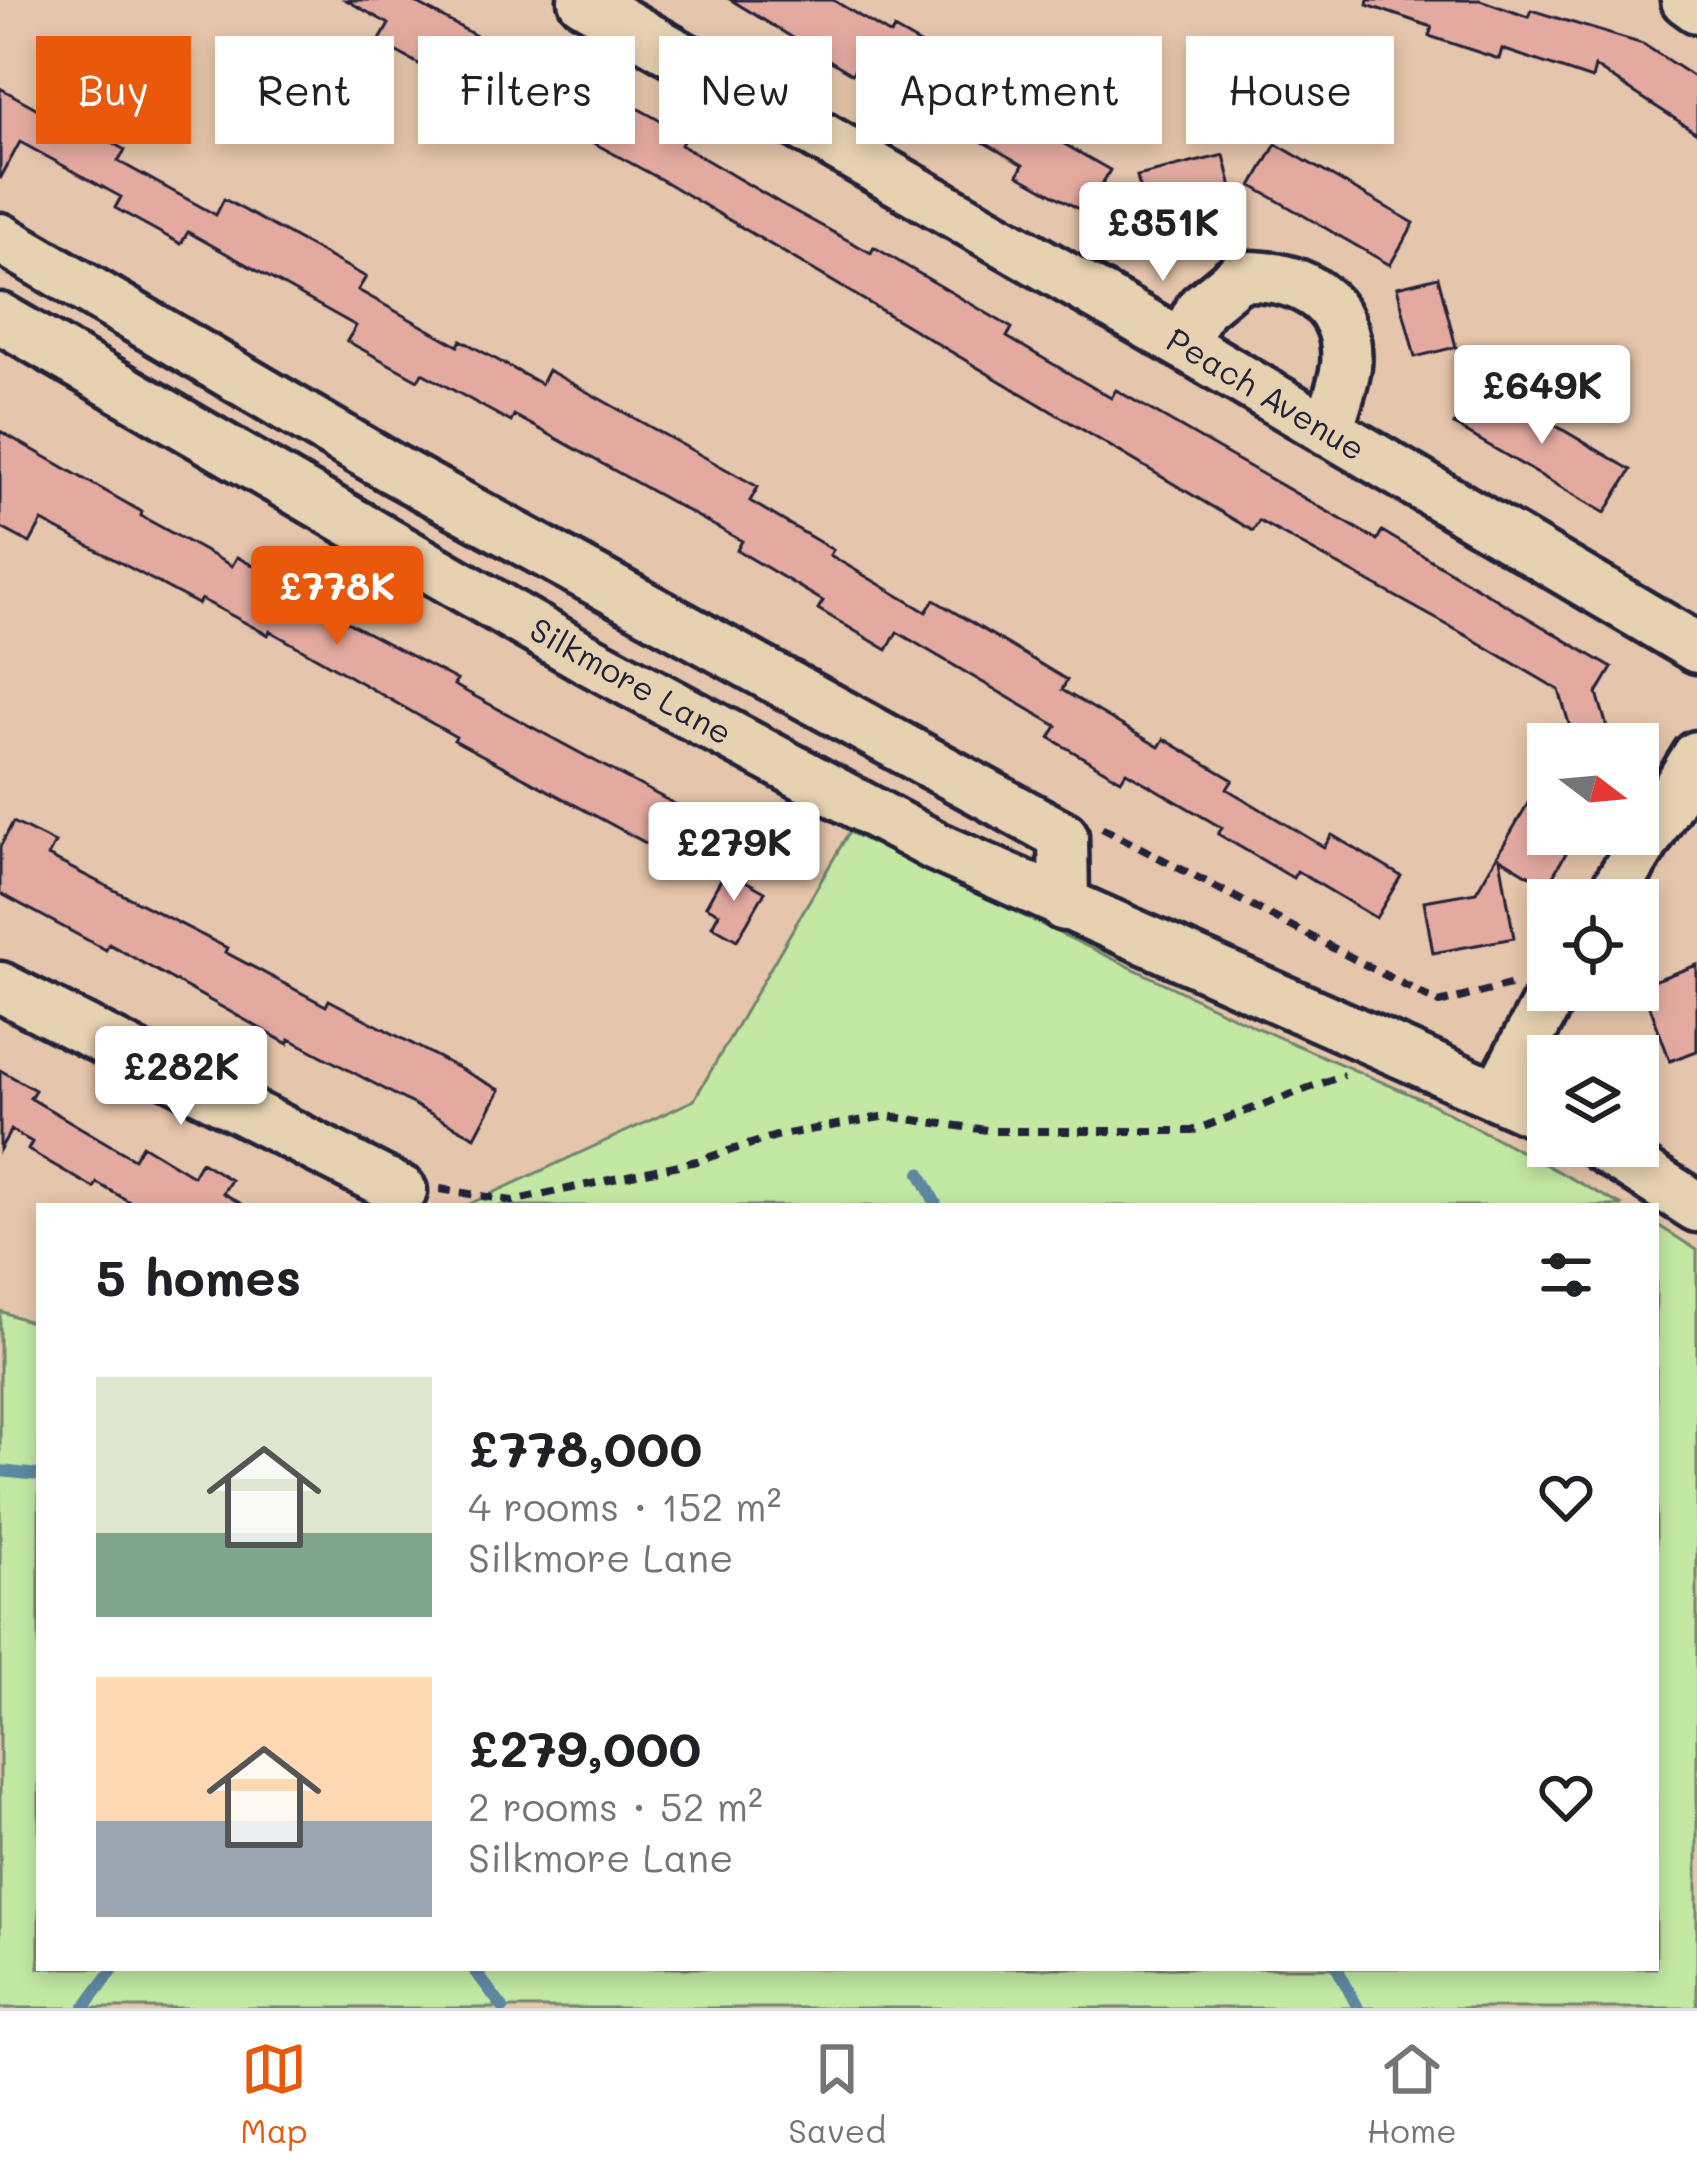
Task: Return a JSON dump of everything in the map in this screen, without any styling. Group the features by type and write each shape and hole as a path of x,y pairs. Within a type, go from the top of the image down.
{"street":[{"path":"1686,0 1697,8"},
{"name":"Peach Avenue","path":"590,2 1697,648"},
{"path":"0,238 393,469 1063,836 1064,906"},
{"path":"1182,344 1201,308 1240,276 1295,281 1321,297 1344,328 1346,367 1328,431"},
{"name":"Silkmore Lane","path":"0,318 584,657 938,847 1527,1107"},
{"path":"1622,879 1697,756"},
{"path":"0,987 402,1191"},
{"path":"1499,1093 1543,1011"},
{"path":"1634,1167 1697,1207"}],"path":[{"path":"402,1191 438,1188 512,1201 697,1161 776,1136 886,1116 994,1131 1192,1131 1405,1052"}],"green space":[{"path":"849,832 1255,1027 1426,1101 1527,1155 1527,1167 1550,1167 1617,1203 471,1203 694,1100"},
{"path":"1659,1226 1697,1250 1697,2008 0,2008 0,1311 36,1324 36,1971 1659,1971"}],"building":[{"path":"346,0 411,0 476,36 418,36 418,64 394,50 394,36 382,36 389,24"},
{"path":"731,0 833,0 891,35 894,29 906,36 856,36 852,74 832,62 832,36 790,36"},
{"path":"1368,0 1480,0 1528,17 1531,10 1643,44 1697,79 1697,133 1595,67 1592,79 1502,49 1499,59 1429,36 1432,27 1367,5"},
{"path":"0,88 36,108 36,144 114,144 125,150 118,161 216,215 224,199 366,277 358,290 458,346 461,340 541,384 548,370 758,487 750,501 926,612 934,600 1067,680 1062,690 1159,747 1164,739 1233,780 1227,789 1324,847 1332,835 1401,876 1376,918 1297,871 1293,878 1218,834 1222,828 1126,772 1121,780 1050,738 1057,726 897,632 887,650 818,609 823,601 737,550 742,541 514,415 511,422 422,373 418,380 347,341 356,326 188,232 181,244 115,208 121,197 20,142 0,179"},
{"path":"635,107 659,120 659,144 682,144 871,253 874,247 1012,328 1007,337 1111,398 1116,390 1377,540 1382,531 1612,668 1597,693 1606,723 1569,723 1559,690 1259,521 1253,531 596,144 635,144"},
{"path":"987,144 1064,144 1110,170 1086,213 1018,175 1023,165"},
{"path":"1276,144 1414,223 1390,265 1252,186"},
{"path":"1224,155 1234,196 1146,216 1137,176"},
{"path":"1438,277 1456,347 1415,357 1397,287"},
{"path":"1480,381 1631,470 1605,513 1454,425"},
{"path":"0,431 142,512 141,516 232,566 237,557 294,588 292,593 457,680 454,685 723,830 700,872 454,740 456,737 270,631 268,635 201,599 198,604 42,521 30,543 0,527"},
{"path":"1527,805 1527,855 1565,855 1551,879 1535,879 1500,858 1514,938 1433,953 1424,901 1476,892"},
{"path":"13,822 55,843 48,856 227,948 225,952 326,1006 329,1000 500,1090 475,1137 290,1039 288,1044 109,944 106,950 0,893 0,847"},
{"path":"726,870 765,892 737,940 712,926 719,913 706,906"},
{"path":"1697,965 1697,1051 1670,1061 1652,1011 1659,1011 1659,979"},
{"path":"0,1070 35,1090 30,1098 134,1159 142,1145 193,1176 201,1162 231,1180 223,1193 240,1203 132,1203 97,1183 94,1188 28,1150 32,1142 11,1130 0,1149"}],"waterway":[{"path":"920,1173 935,1203"},
{"path":"0,1471 36,1475"},
{"path":"84,2008 112,1971"},
{"path":"475,1971 503,2008"},
{"path":"1339,1971 1358,2008"}]}
